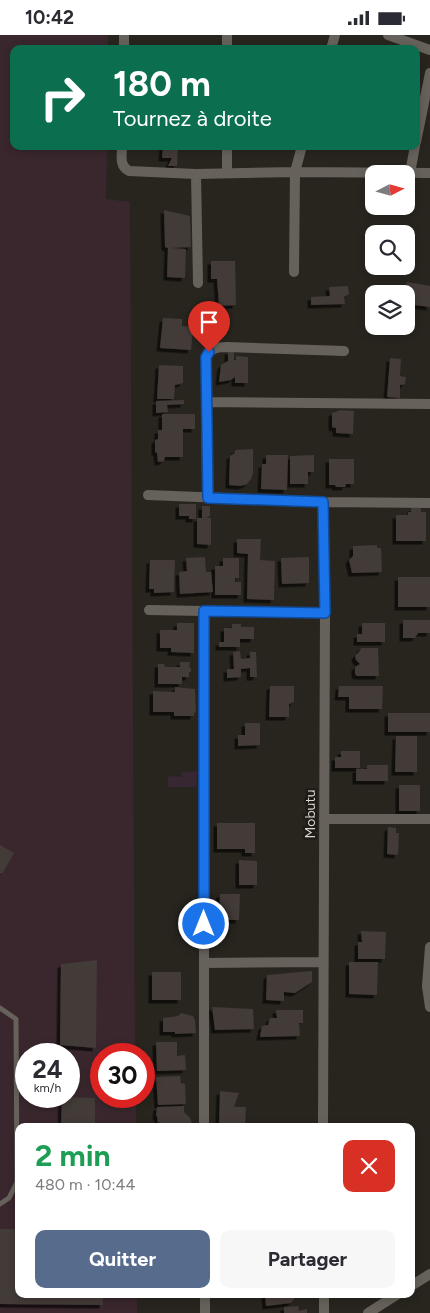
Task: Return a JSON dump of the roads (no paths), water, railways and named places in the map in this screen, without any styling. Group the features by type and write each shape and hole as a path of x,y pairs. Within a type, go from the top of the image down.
{"street":[{"path":"388,35 414,45"},
{"path":"420,122 430,73"},
{"path":"122,150 122,165 128,171 196,174 365,173"},
{"path":"227,150 227,173"},
{"path":"294,271 294,172 301,150"},
{"path":"412,165 415,150"},
{"path":"415,173 430,173"},
{"path":"196,174 198,283"},
{"path":"208,498 206,357 209,352 215,348 227,347 344,351"},
{"path":"207,402 430,403"},
{"path":"148,495 323,502 430,503"},
{"name":"Mobutu","path":"323,502 325,613 323,1123"},
{"path":"149,610 325,613"},
{"path":"204,611 204,1123"},
{"path":"324,819 430,819"},
{"path":"430,947 427,986 430,1007"},
{"path":"204,963 323,962"},
{"path":"415,1283 430,1274"},
{"path":"205,1298 205,1313"},
{"path":"324,1298 324,1313"},
{"path":"374,1311 392,1298"}],"lane":[{"path":"1,1010 16,1019 17,1123"},
{"path":"0,1204 9,1198 15,1186"}]}
